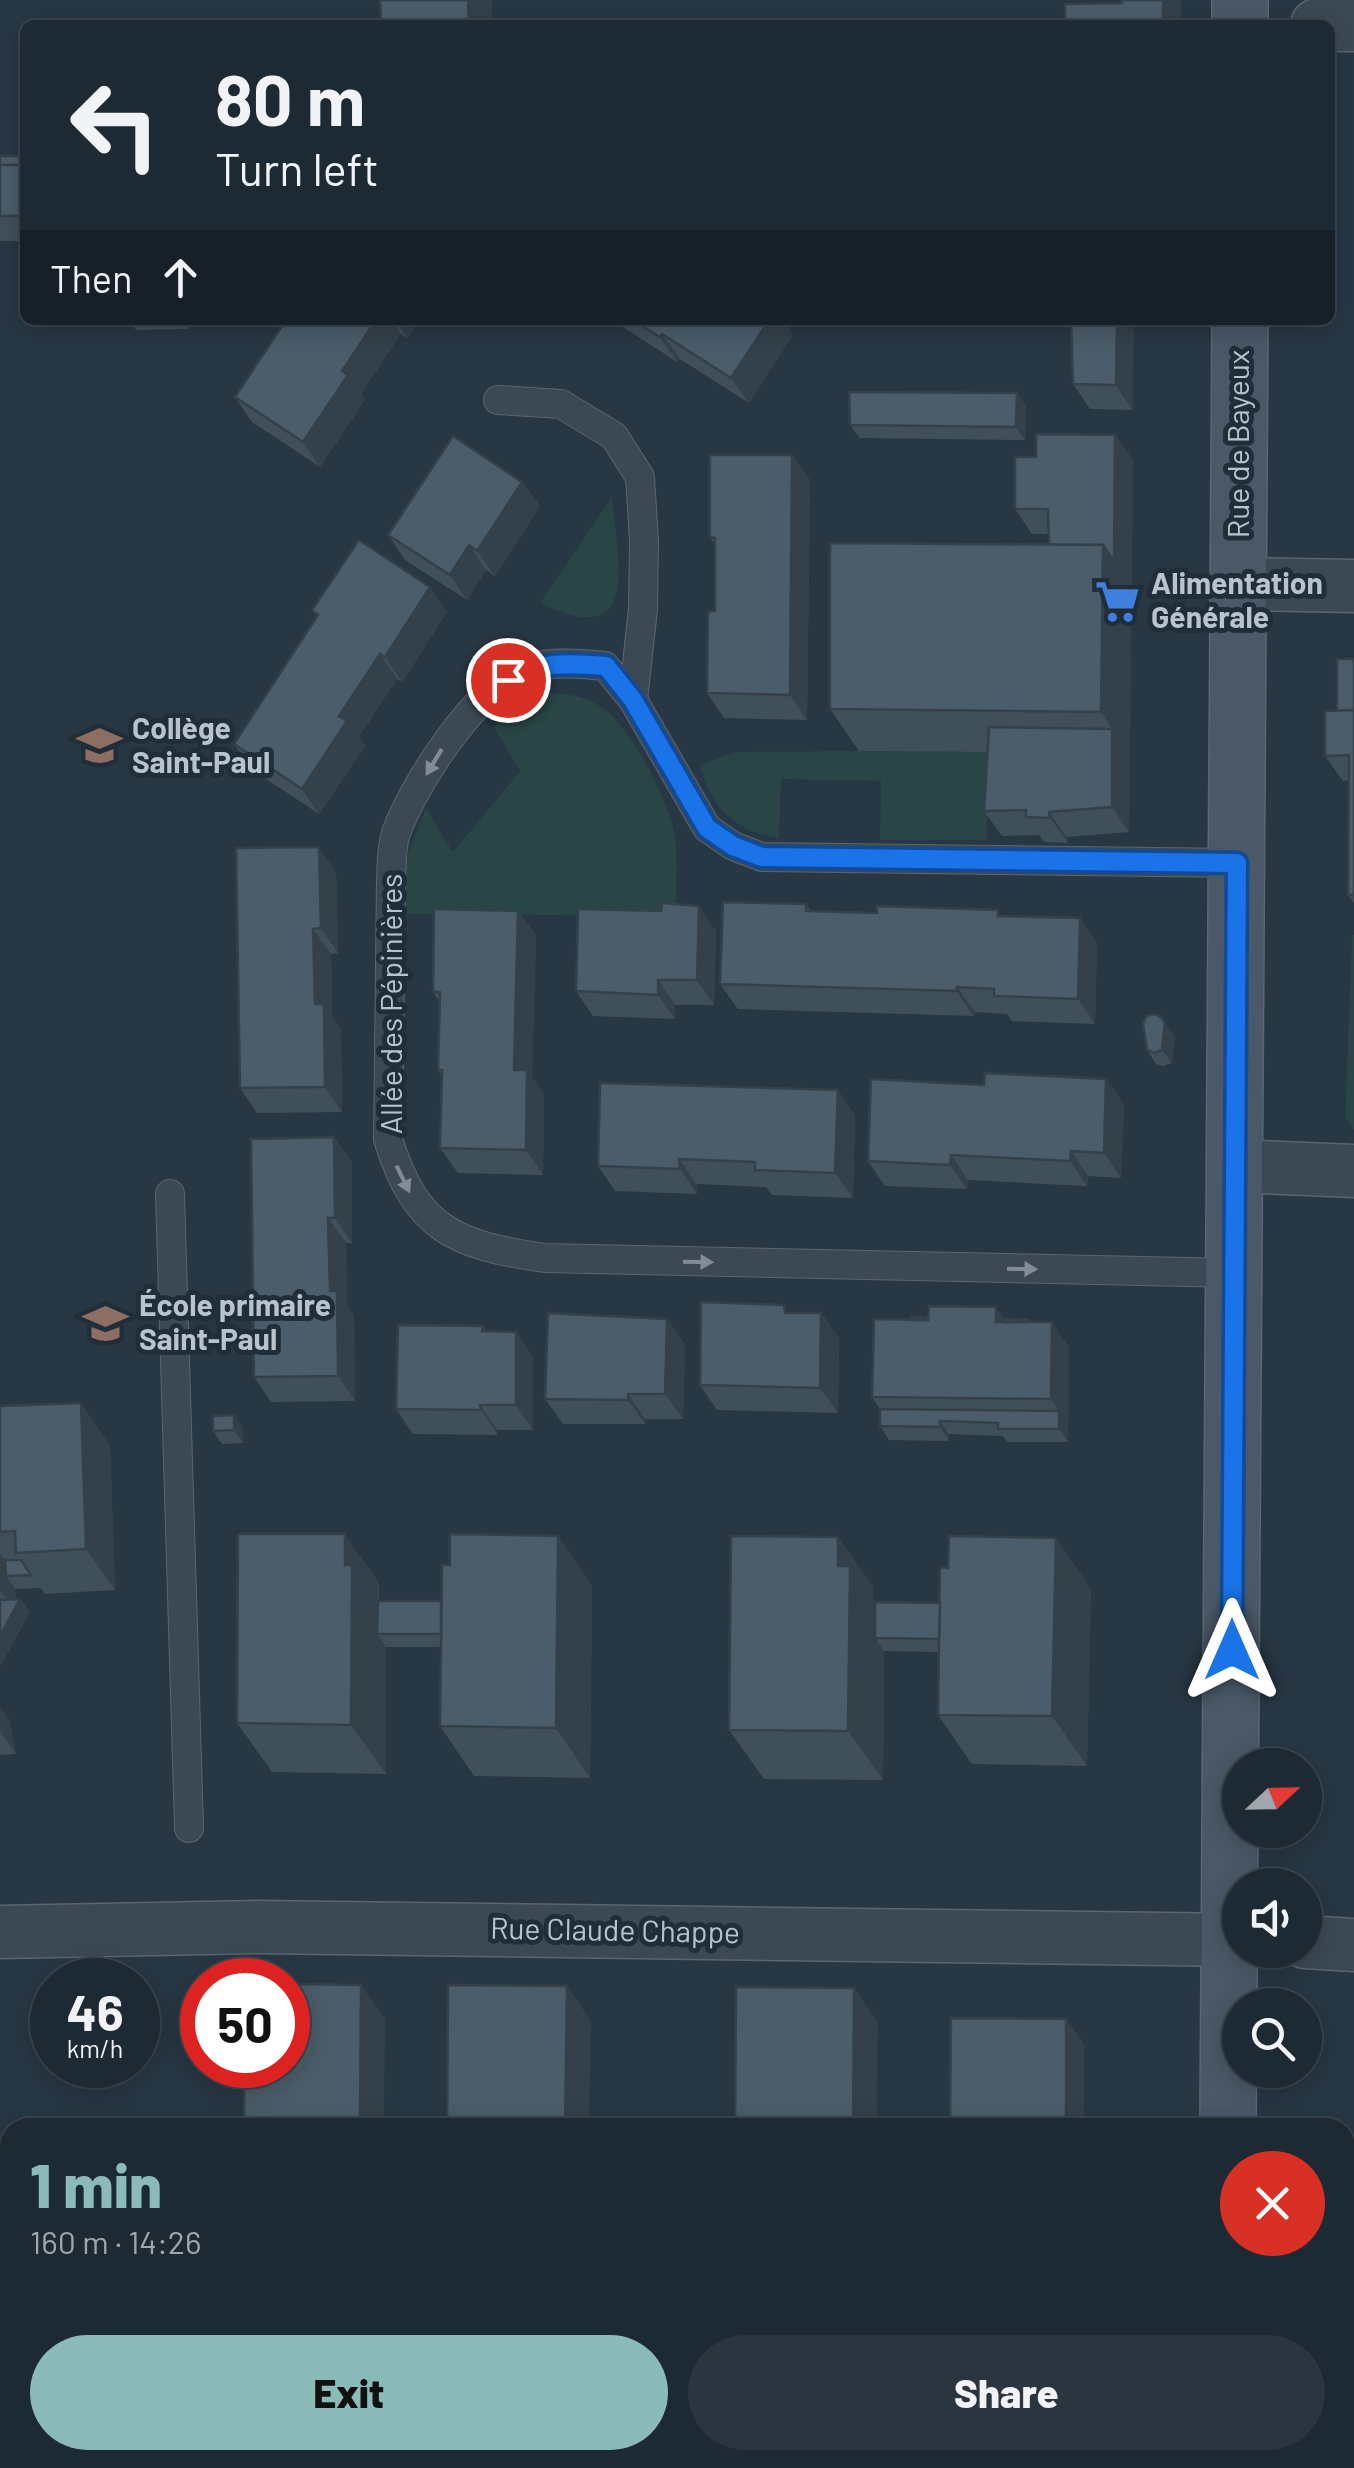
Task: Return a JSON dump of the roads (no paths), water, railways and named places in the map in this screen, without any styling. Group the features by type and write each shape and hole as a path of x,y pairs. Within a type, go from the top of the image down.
{"main road":[{"name":"Rue de Bayeux","path":"1235,1868 1240,325"},
{"name":"Rue de Bayeux","path":"1228,2118 1234,1968"}],"street":[{"path":"1239,584 1354,586"},
{"path":"1236,1166 1354,1171"},
{"name":"Rue Claude Chappe","path":"0,1932 259,1927 1222,1940"},
{"path":"1322,1943 1354,1945"}],"lane":[{"path":"498,400 560,404 614,436 640,478 643,609 633,700"},
{"name":"Allée des Pépinières","path":"1234,1274 544,1258 485,1249 445,1230 419,1208 399,1176 388,1139 391,879 395,836 449,737 491,692 526,669 566,663 606,666 633,700 707,828 733,846 762,857 1237,863"},
{"path":"170,1194 189,1828"}],"place":[{"name":"Alimentation Générale","path":"1118,601"},
{"name":"Collège Saint-Paul","path":"99,746"},
{"name":"École primaire Saint-Paul","path":"106,1323"}]}
